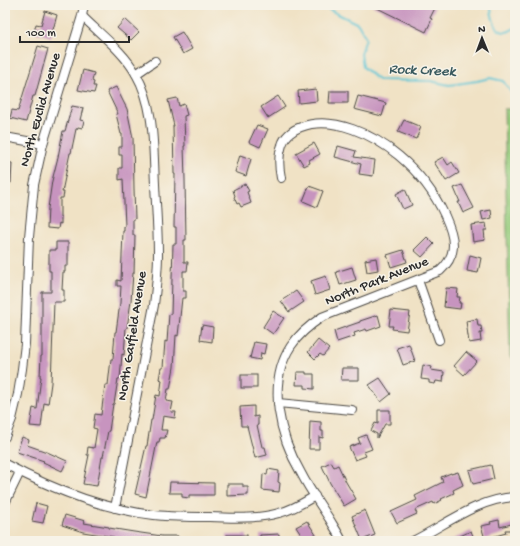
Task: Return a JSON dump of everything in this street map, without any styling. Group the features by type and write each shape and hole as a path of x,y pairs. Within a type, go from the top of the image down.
{"street":[{"name":"North Euclid Avenue","path":"5,437 12,419 18,394 25,344 28,237 34,185 43,144 84,5"},
{"name":"North Garfield Avenue","path":"82,16 116,49 136,74 145,93 153,132 158,227 157,279 154,305 115,508"},
{"path":"136,74 155,61"},
{"name":"North Park Avenue","path":"281,178 279,166 282,145 285,138 296,128 324,122 339,125 361,133 398,155 423,180 442,209 449,224 454,241 452,255 447,264 440,271 322,318 298,336 285,356 279,380 278,403 281,427 300,473 342,541"},
{"path":"5,137 43,144"},
{"path":"418,280 439,340"},
{"path":"278,403 352,410"},
{"path":"5,464 85,500 136,513 165,516 230,518 268,516 291,509 315,496"},
{"path":"5,503 20,472"},
{"path":"413,541 478,505 498,499 515,497"}],"green space":[{"path":"504,109 515,109 515,360 510,357"}],"building":[{"path":"371,5 429,5 435,8 426,32"},
{"path":"45,11 57,15 51,37 34,32 36,24 41,25"},
{"path":"125,19 139,32 131,40 117,28"},
{"path":"182,32 192,49 183,54 173,37"},
{"path":"38,46 48,49 26,122 10,118 12,110 18,111"},
{"path":"83,70 94,73 92,81 94,82 93,86 96,86 94,93 78,90"},
{"path":"116,87 127,109 133,138 135,219 133,219 133,235 135,235 134,273 126,328 124,355 122,354 120,379 118,379 97,486 83,484 89,455 87,455 88,447 94,448 97,429 93,428 95,414 101,415 105,385 108,385 111,359 113,359 121,286 117,286 117,280 121,281 123,231 125,226 123,179 119,180 119,168 122,168 122,155 119,155 119,147 122,147 122,134 116,114 118,114 107,91"},
{"path":"316,89 317,101 299,103 298,91"},
{"path":"330,91 348,91 348,103 329,103"},
{"path":"278,96 285,107 268,118 261,107"},
{"path":"358,96 386,103 382,116 354,109"},
{"path":"177,98 179,106 184,104 187,115 184,116 186,240 184,240 184,262 188,262 187,271 183,271 183,291 186,291 186,298 182,298 178,336 176,335 174,367 166,401 173,402 171,412 176,412 175,418 163,416 161,430 167,430 165,438 160,438 159,442 157,442 146,497 135,494 147,446 156,395 160,396 162,380 159,379 161,368 163,368 165,341 167,342 169,314 171,314 173,244 176,244 176,227 174,227 174,126 168,100"},
{"path":"72,106 83,108 80,120 84,121 82,128 78,127 76,129 70,153 62,192 64,192 63,198 60,198 61,224 59,223 58,229 47,228 52,181 63,131 65,131"},
{"path":"404,120 421,127 416,139 398,132"},
{"path":"257,125 268,129 260,147 249,142"},
{"path":"314,143 320,154 309,160 310,163 304,166 296,153"},
{"path":"338,146 356,151 354,157 375,160 373,176 359,174 361,164 335,157"},
{"path":"240,155 251,159 246,176 235,172"},
{"path":"443,157 448,165 452,162 459,173 446,181 434,162"},
{"path":"5,162 12,163 11,183 5,183"},
{"path":"245,184 249,191 247,192 251,203 241,207 239,203 237,204 233,190"},
{"path":"462,185 474,208 463,213 454,188"},
{"path":"309,186 323,191 317,207 303,201"},
{"path":"405,189 412,205 403,209 396,194"},
{"path":"491,210 492,218 483,220 481,212"},
{"path":"486,223 487,230 484,230 485,240 473,242 471,225"},
{"path":"427,237 434,244 422,257 414,250"},
{"path":"56,242 68,242 68,266 65,266 65,272 63,272 62,290 64,290 64,302 54,302 51,383 48,404 44,403 41,427 30,426 33,408 37,409 41,377 42,292 51,292 49,250 56,250"},
{"path":"403,250 407,262 391,267 387,255"},
{"path":"470,255 481,258 478,273 467,271"},
{"path":"376,258 378,270 367,272 365,260"},
{"path":"352,267 356,280 340,285 336,272"},
{"path":"326,276 330,290 315,295 311,281"},
{"path":"446,288 458,289 457,297 460,297 460,309 444,307"},
{"path":"296,291 304,302 289,312 281,301"},
{"path":"391,310 410,312 407,331 392,329 393,326 389,326"},
{"path":"273,311 284,318 273,334 263,327"},
{"path":"378,315 381,326 367,331 366,329 354,333 355,336 337,342 334,331"},
{"path":"477,319 478,326 481,326 481,341 469,343 466,321"},
{"path":"202,325 213,327 212,342 200,340"},
{"path":"318,340 329,349 323,356 320,354 315,359 308,352"},
{"path":"254,342 266,344 264,354 261,353 260,360 250,358"},
{"path":"409,344 415,361 403,365 397,348"},
{"path":"466,352 477,361 464,375 454,366"},
{"path":"423,365 432,367 431,370 444,372 443,382 436,381 435,384 429,383 429,380 421,379"},
{"path":"342,368 359,368 359,380 341,380"},
{"path":"297,372 314,374 314,389 305,388 305,385 296,385"},
{"path":"241,375 257,375 257,388 241,388"},
{"path":"380,378 391,394 381,402 369,385"},
{"path":"254,406 254,417 258,416 257,425 262,447 265,447 267,455 255,458 247,426 241,426 240,407"},
{"path":"378,410 390,410 390,424 385,424 377,438 377,434 371,431 375,423 378,424"},
{"path":"310,421 321,422 323,438 319,437 319,449 309,449"},
{"path":"366,435 372,449 364,452 366,456 355,460 349,447 360,443 358,438"},
{"path":"22,437 29,440 27,445 67,461 62,471 43,462 44,461 17,452"},
{"path":"331,462 334,467 338,465 356,499 344,506 322,466"},
{"path":"491,465 494,479 473,484 469,470"},
{"path":"268,469 279,471 279,492 262,490 263,474 267,475"},
{"path":"458,472 463,485 453,490 454,493 434,504 433,502 415,510 417,514 397,523 391,512 417,500 415,496 443,482 441,477"},
{"path":"170,482 214,483 214,495 189,495 189,498 182,497 182,493 169,493"},
{"path":"227,484 243,484 243,487 248,487 248,495 227,496"},
{"path":"36,503 47,506 43,523 32,521"},
{"path":"365,510 375,535 362,540 352,516"},
{"path":"65,515 85,521 84,523 109,528 162,536 178,536 178,541 113,541 114,537 83,532 62,525"},
{"path":"499,520 500,527 515,523 515,530 505,530 506,533 485,539 481,526 491,524 490,522"},
{"path":"307,521 320,541 305,541 296,527"},
{"path":"471,531 475,541 449,541"},
{"path":"279,534 279,541 260,541 260,535"},
{"path":"227,535 247,535 247,541 227,541"}],"waterway":[{"name":"Rock Creek","path":"320,5 358,24 366,38 361,54 363,67 378,80 431,81 449,85 490,78 503,81 515,99"},
{"path":"491,5 494,22 499,29 508,32 515,28"},
{"name":"Rock Creek","path":"515,111 511,121 515,131"}]}
